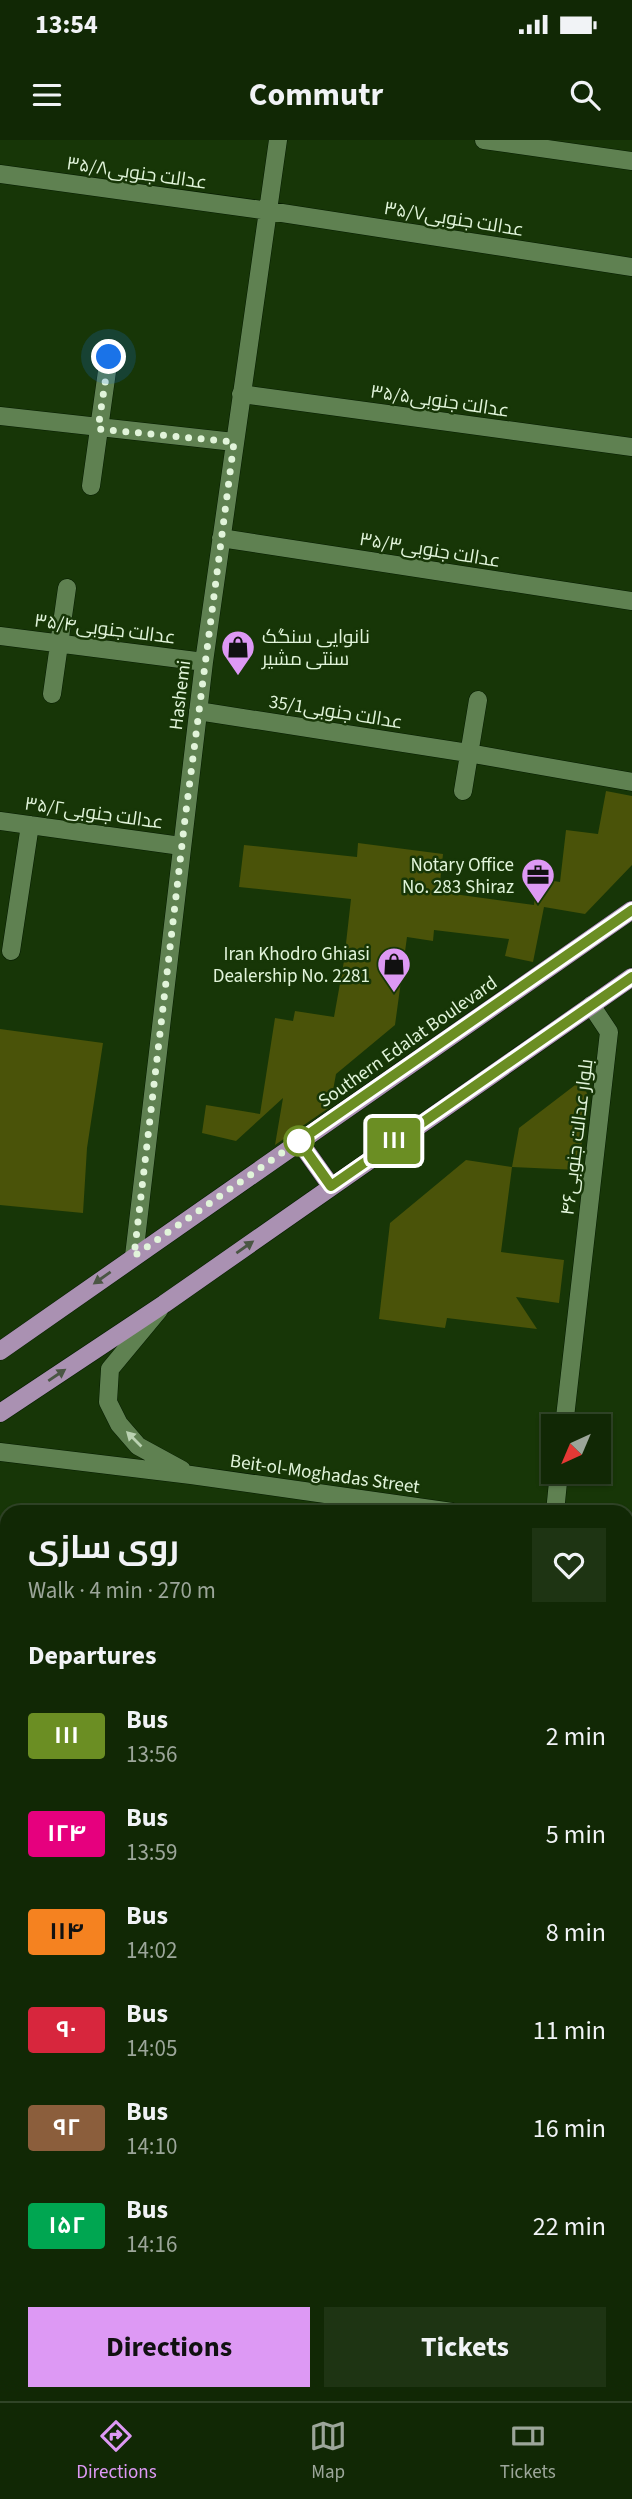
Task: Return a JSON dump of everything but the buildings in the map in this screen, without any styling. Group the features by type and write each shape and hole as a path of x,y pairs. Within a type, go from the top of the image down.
{"main road":[{"name":"Southern Edalat Boulevard","path":"0,1351 632,910"},
{"path":"0,1413 164,1304 632,977"},
{"path":"299,1141 331,1186"}],"street":[{"name":"Hashemi","path":"134,1256 204,662 278,140"},
{"path":"484,140 632,161"},
{"name":"عدالت جنوبی۳۵/۸","path":"0,174 269,211"},
{"name":"عدالت جنوبی۳۵/۷","path":"269,211 632,267"},
{"path":"91,486 109,357"},
{"name":"عدالت جنوبی۳۵/۵","path":"241,394 632,447"},
{"path":"0,416 234,442"},
{"name":"عدالت جنوبی۳۵/۳","path":"221,538 632,601"},
{"path":"52,694 67,587"},
{"name":"عدالت جنوبی۳۵/۴","path":"0,636 204,662"},
{"path":"463,791 478,700"},
{"name":"35/1عدالت جنوبی","path":"198,711 468,753 632,782"},
{"name":"عدالت جنوبی۳۵/۲","path":"0,821 181,846"},
{"path":"11,951 30,825"},
{"name":"بلوار عدالت جنوبی۴۶","path":"565,1414 609,1032 591,1005"},
{"path":"164,1304 110,1369 108,1402 119,1424 138,1446 191,1475"},
{"name":"Beit-ol-Moghadas Street","path":"0,1452 191,1475 403,1505"},
{"path":"556,1505 558,1484"}],"bus line":[{"name":"۱۱۱","path":"632,910 299,1141 331,1186 632,977"}],"place":[{"name":"نانوایی سنگک سنتی مشیر","path":"238,677"},
{"name":"Notary Office No. 283 Shiraz","path":"538,905"},
{"name":"Iran Khodro Ghiasi Dealership No. 2281","path":"394,994"}],"route":[{"path":"109,357 98,429 234,442 207,637 134,1256 299,1141"}]}
